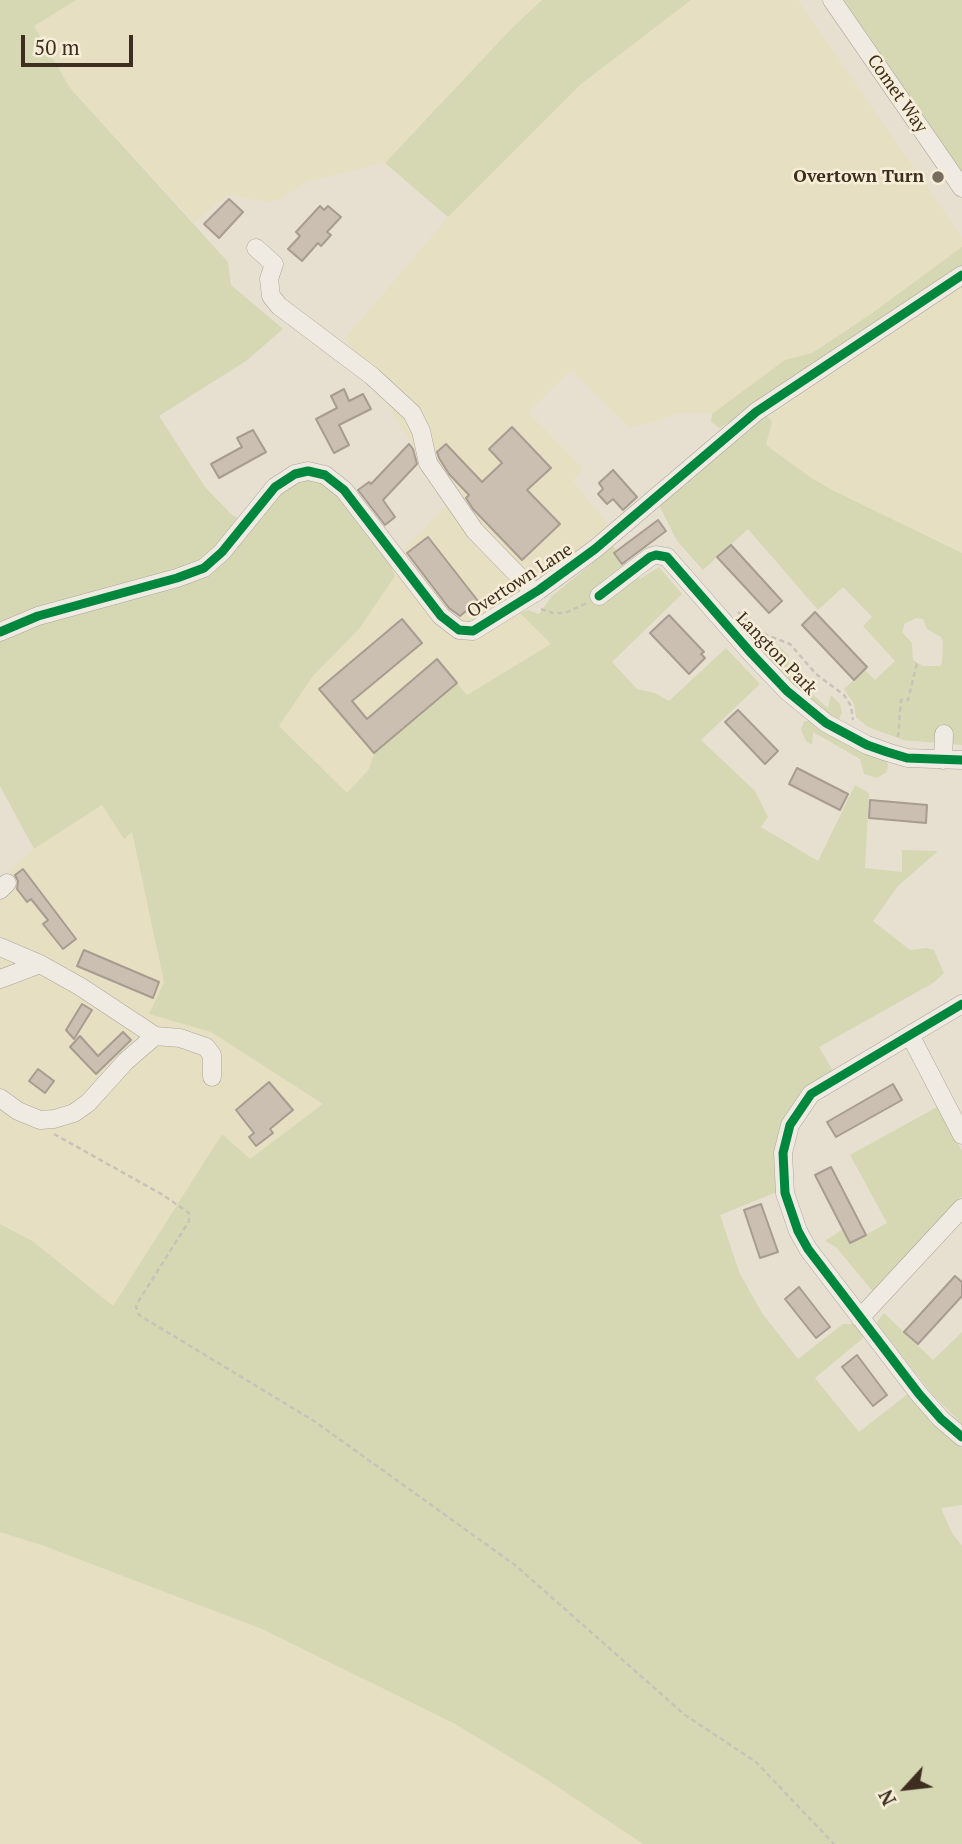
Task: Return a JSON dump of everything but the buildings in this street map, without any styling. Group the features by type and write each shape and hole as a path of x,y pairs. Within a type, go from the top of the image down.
{"street":[{"name":"Comet Way","path":"832,0 962,188"},
{"path":"256,248 274,264 269,279 271,296 279,306 372,376 412,413 421,431 428,463 475,531 530,596"},
{"name":"Overtown Lane","path":"0,632 38,616 177,579 204,568 222,552 275,487 295,474 308,471 325,475 344,490 441,616 459,631 473,631 530,596 610,538 757,412 962,275"},
{"name":"Langton Park","path":"599,596 650,557 667,557 769,672 802,705 826,723 846,735 907,758 962,760"},
{"path":"943,760 944,734"},
{"path":"0,947 40,964 81,987 155,1035 180,1038 206,1047 212,1055 212,1077"},
{"path":"0,979 40,964"},
{"path":"962,1004 811,1094 790,1125 783,1153 785,1193 798,1231 821,1268 919,1394 941,1419 962,1437"},
{"path":"0,1098 27,1116 44,1120 74,1113 89,1103 126,1061 155,1035"},
{"path":"910,1035 962,1135"},
{"path":"860,1318 962,1208"}],"path":[{"path":"530,596 542,610 565,613 599,596"},
{"path":"898,744 901,700 908,700 917,663"},
{"path":"44,1120 48,1130 59,1139 163,1195 189,1213 189,1221 138,1302 136,1307 139,1315 314,1421 515,1565 685,1715 756,1762 834,1844"}],"shaded area":[{"path":"76,0 542,0 512,28 385,163 308,181 279,200 267,202 228,195 194,222 70,88 34,26"},
{"path":"691,0 798,0 962,237 962,247 868,316 811,353 785,361 712,414 679,413 652,423 629,427 571,370 528,412 584,469 573,481 611,528 511,601 552,644 467,695 457,683 374,753 369,769 347,794 279,726 313,676 359,629 390,564 449,502 345,338 448,217 580,85"},
{"path":"962,285 962,553 810,477 766,445 772,422 766,414"},
{"path":"103,805 124,839 132,832 164,982 149,1014 211,1032 324,1104 250,1159 222,1134 113,1306 34,1242 0,1224 0,879 34,849"},
{"path":"0,1532 44,1546 262,1629 455,1724 546,1779 643,1844 0,1844"}],"green space":[{"path":"0,0 76,0 34,26 70,88 228,262 231,285 283,329 246,361 159,416 205,487 239,519 204,559 292,482 310,477 329,483 390,564 395,576 359,629 313,676 279,726 347,793 369,769 374,753 457,683 467,695 551,644 520,613 528,610 539,614 552,596 613,546 640,579 659,567 682,594 612,662 637,689 655,693 669,701 726,648 760,684 701,740 755,791 768,817 761,827 818,861 855,785 869,793 865,868 902,872 902,850 938,851 898,886 873,921 910,950 934,950 944,973 933,983 819,1047 836,1076 797,1106 777,1192 720,1215 739,1272 762,1313 798,1359 843,1324 856,1324 864,1334 862,1339 815,1378 859,1432 909,1393 926,1415 962,1448 962,1505 941,1508 952,1533 962,1546 962,1844 643,1844 546,1779 455,1724 262,1629 44,1546 0,1532 0,1224 34,1242 113,1306 222,1134 250,1159 323,1104 211,1032 149,1014 164,982 132,832 124,839 102,805 34,849 0,786"},
{"path":"542,0 691,0 580,85 448,217 385,163 512,28"},
{"path":"841,0 962,0 962,174"},
{"path":"962,247 962,266 737,418 720,428 711,422 712,414 785,360 812,353 868,316"},
{"path":"766,414 772,422 766,445 810,477 962,553 962,745 903,740 868,727 856,717 854,704 844,689 865,670 875,680 895,661 863,626 872,617 843,587 818,610 748,529 703,570 677,541 659,505 655,488 703,444","holes":["917,618 923,619 927,629 941,637 943,642 940,666 923,666 913,660 912,643 902,632 905,623"]},
{"path":"769,645 780,647 789,656 788,673 828,708 831,695 840,704 842,713 839,719 836,721 797,691 762,652"},
{"path":"804,721 809,721 886,760 887,772 877,778 864,774 860,759 813,732 812,745 806,741 801,730"},
{"path":"939,1106 962,1151 962,1196 874,1293 836,1247 825,1241 843,1229 851,1243 887,1223 850,1155"},
{"path":"884,1313 933,1360 962,1332 962,1424 933,1395 878,1325 877,1322"}],"cycle path":[{"path":"0,632 38,616 177,578 204,568 222,552 275,487 295,474 308,471 325,475 344,490 441,616 459,630 473,631 539,590 595,549 756,412 962,275"},
{"path":"599,596 650,557 667,557 787,691 826,723 867,745 907,758 962,760"},
{"path":"962,1004 811,1094 790,1125 783,1153 785,1193 798,1231 808,1249 919,1394 941,1419 962,1437"}],"place":[{"name":"Overtown Turn","path":"938,177"}]}
